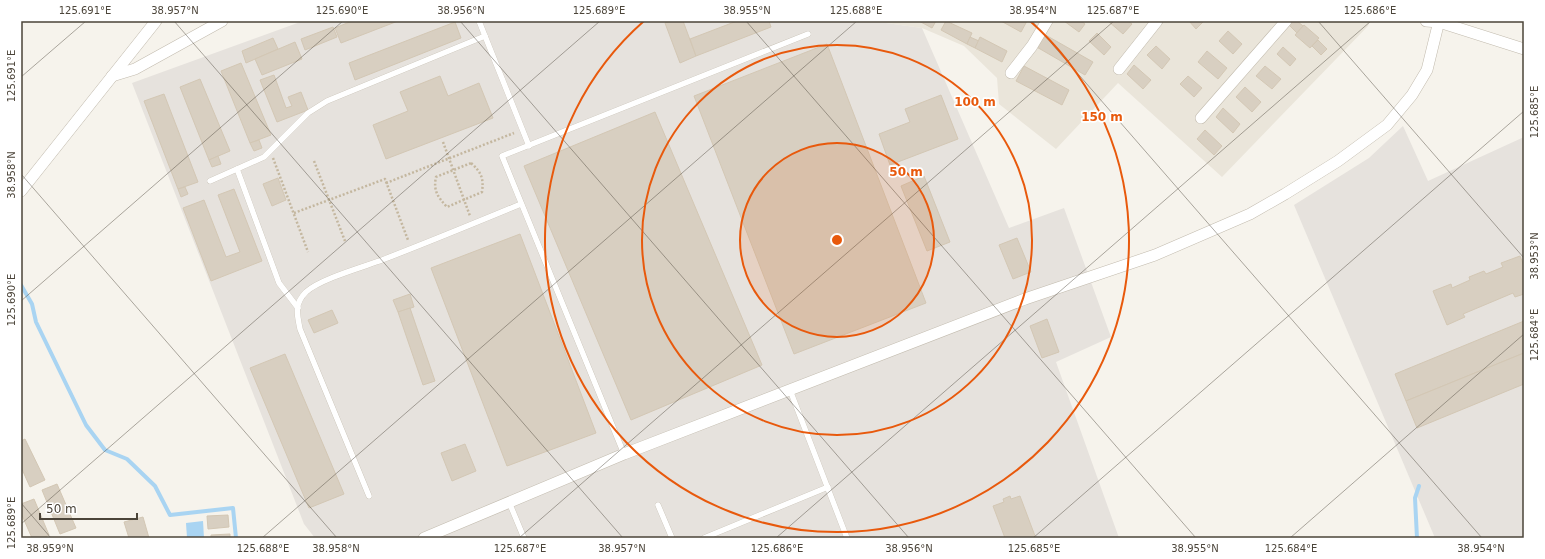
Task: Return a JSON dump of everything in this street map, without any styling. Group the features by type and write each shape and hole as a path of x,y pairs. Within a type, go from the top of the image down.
{"street":[{"path":"21,191 156,21"},
{"path":"112,77 135,69 222,21"},
{"path":"1012,74 1032,46 1047,21"},
{"path":"1119,69 1157,21"},
{"path":"1201,118 1286,21"},
{"path":"1426,21 1439,22 1524,49"},
{"path":"424,538 624,454 1025,299 1156,255 1250,214 1286,194 1338,161 1386,125 1412,95 1427,70 1439,22"}],"lane":[{"path":"479,21 529,146"},
{"path":"624,454 502,156 808,34"},
{"path":"210,180 264,157 318,106 485,36"},
{"path":"237,169 279,283 298,308"},
{"path":"369,496 300,329 298,302 318,283 473,224 521,204"},
{"path":"790,390 847,538"},
{"path":"704,538 828,487"},
{"path":"509,502 524,538"},
{"path":"658,505 672,538"}],"path":[{"path":"386,183 522,130"},
{"path":"443,142 473,224"},
{"path":"271,152 308,252"},
{"path":"314,161 345,241"},
{"path":"471,163 478,169 484,182 482,192 464,200 447,207 439,199 434,187 436,177 471,163"},
{"path":"294,213 385,179 411,248"}],"shaded area":[{"path":"303,21 872,21 922,28 1009,228 1064,208 1111,337 1056,362 1119,538 315,538 304,524 132,83"},
{"path":"872,21 1370,21 1368,26 1222,177 1118,83 1056,149 999,104 997,78 964,46 922,28"},
{"path":"1403,126 1428,181 1524,137 1524,538 1435,538 1294,205 1369,158"}],"water":[{"path":"203,521 204,538 187,538 186,523"}],"building":[{"path":"352,21 398,21 341,43 335,28"},
{"path":"670,21 683,21 696,56 680,63 665,23"},
{"path":"737,21 769,21 771,27 696,56 690,39"},
{"path":"919,21 936,21 932,28"},
{"path":"946,21 972,33 967,44 941,30"},
{"path":"1001,21 1027,21 1021,32"},
{"path":"1064,21 1081,21 1085,24 1079,32"},
{"path":"1108,21 1128,21 1132,24 1123,34"},
{"path":"1189,21 1202,21 1203,22 1196,29"},
{"path":"1293,21 1297,21 1303,26 1297,33 1289,25"},
{"path":"455,22 461,38 355,80 349,63"},
{"path":"1304,25 1319,38 1310,48 1295,35"},
{"path":"333,27 337,37 305,50 301,39"},
{"path":"1228,31 1242,44 1233,54 1219,41"},
{"path":"1042,33 1093,62 1085,75 1035,46"},
{"path":"1097,33 1111,47 1104,55 1089,41"},
{"path":"970,37 979,41 975,48 967,44"},
{"path":"980,37 1007,51 1002,62 975,48"},
{"path":"273,38 278,49 246,63 242,51"},
{"path":"1318,40 1327,49 1321,55 1312,46"},
{"path":"295,42 302,59 262,75 255,59"},
{"path":"827,44 926,303 794,354 694,96"},
{"path":"1156,46 1170,59 1162,69 1147,55"},
{"path":"1283,47 1296,59 1290,66 1277,54"},
{"path":"1207,51 1227,68 1218,79 1198,62"},
{"path":"241,63 271,135 250,143 221,71"},
{"path":"1134,65 1151,80 1143,89 1127,74"},
{"path":"1024,66 1069,90 1062,105 1016,81"},
{"path":"1265,66 1281,79 1272,89 1256,76"},
{"path":"274,75 286,108 292,106 288,97 301,92 308,110 277,122 260,80"},
{"path":"440,76 448,96 479,83 493,118 386,159 373,125 408,111 400,92"},
{"path":"1188,76 1202,88 1194,97 1180,84"},
{"path":"200,79 230,151 209,160 180,87"},
{"path":"1245,87 1261,102 1252,112 1236,97"},
{"path":"164,94 198,182 178,189 144,101"},
{"path":"941,95 958,139 890,165 879,134 910,122 905,109"},
{"path":"1223,108 1240,124 1233,133 1216,117"},
{"path":"655,112 762,365 631,420 524,166"},
{"path":"1205,130 1222,146 1214,155 1197,139"},
{"path":"259,140 262,148 254,151 250,143"},
{"path":"218,156 221,164 212,167 209,160"},
{"path":"924,176 950,242 927,251 901,186"},
{"path":"278,178 286,200 272,206 263,184"},
{"path":"185,187 188,194 181,197 178,189"},
{"path":"234,189 262,261 211,281 183,208 204,200 226,257 240,252 218,195"},
{"path":"520,234 596,433 507,466 431,268"},
{"path":"1017,238 1031,272 1013,279 999,245"},
{"path":"1520,256 1524,266 1524,294 1515,297 1513,293 1463,314 1465,317 1447,325 1433,291 1451,284 1452,288 1470,280 1469,277 1484,271 1486,274 1503,267 1501,263"},
{"path":"410,294 414,307 398,312 393,300"},
{"path":"410,308 435,381 423,385 398,312"},
{"path":"332,310 338,323 314,333 308,320"},
{"path":"1047,319 1059,352 1042,358 1030,326"},
{"path":"1524,321 1524,353 1406,401 1395,374"},
{"path":"1524,353 1524,384 1417,428 1406,401"},
{"path":"285,354 344,494 309,508 250,368"},
{"path":"25,439 45,480 30,487 21,467 21,441"},
{"path":"465,444 476,471 452,481 441,453"},
{"path":"57,484 76,528 60,534 42,490"},
{"path":"1010,496 1011,499 1020,496 1035,536 1033,537 1034,538 1005,538 993,506 1004,502 1003,499"},
{"path":"34,499 49,535 43,538 32,538 21,513 21,504"},
{"path":"228,515 229,527 208,529 207,516"},
{"path":"143,517 149,538 129,538 124,522"},
{"path":"230,534 230,538 211,538 211,535"}],"waterway":[{"path":"21,285 32,304 36,322 86,425 105,450 127,459 155,486 170,515 233,508 236,538"},
{"path":"1417,538 1415,498 1419,486"}]}
